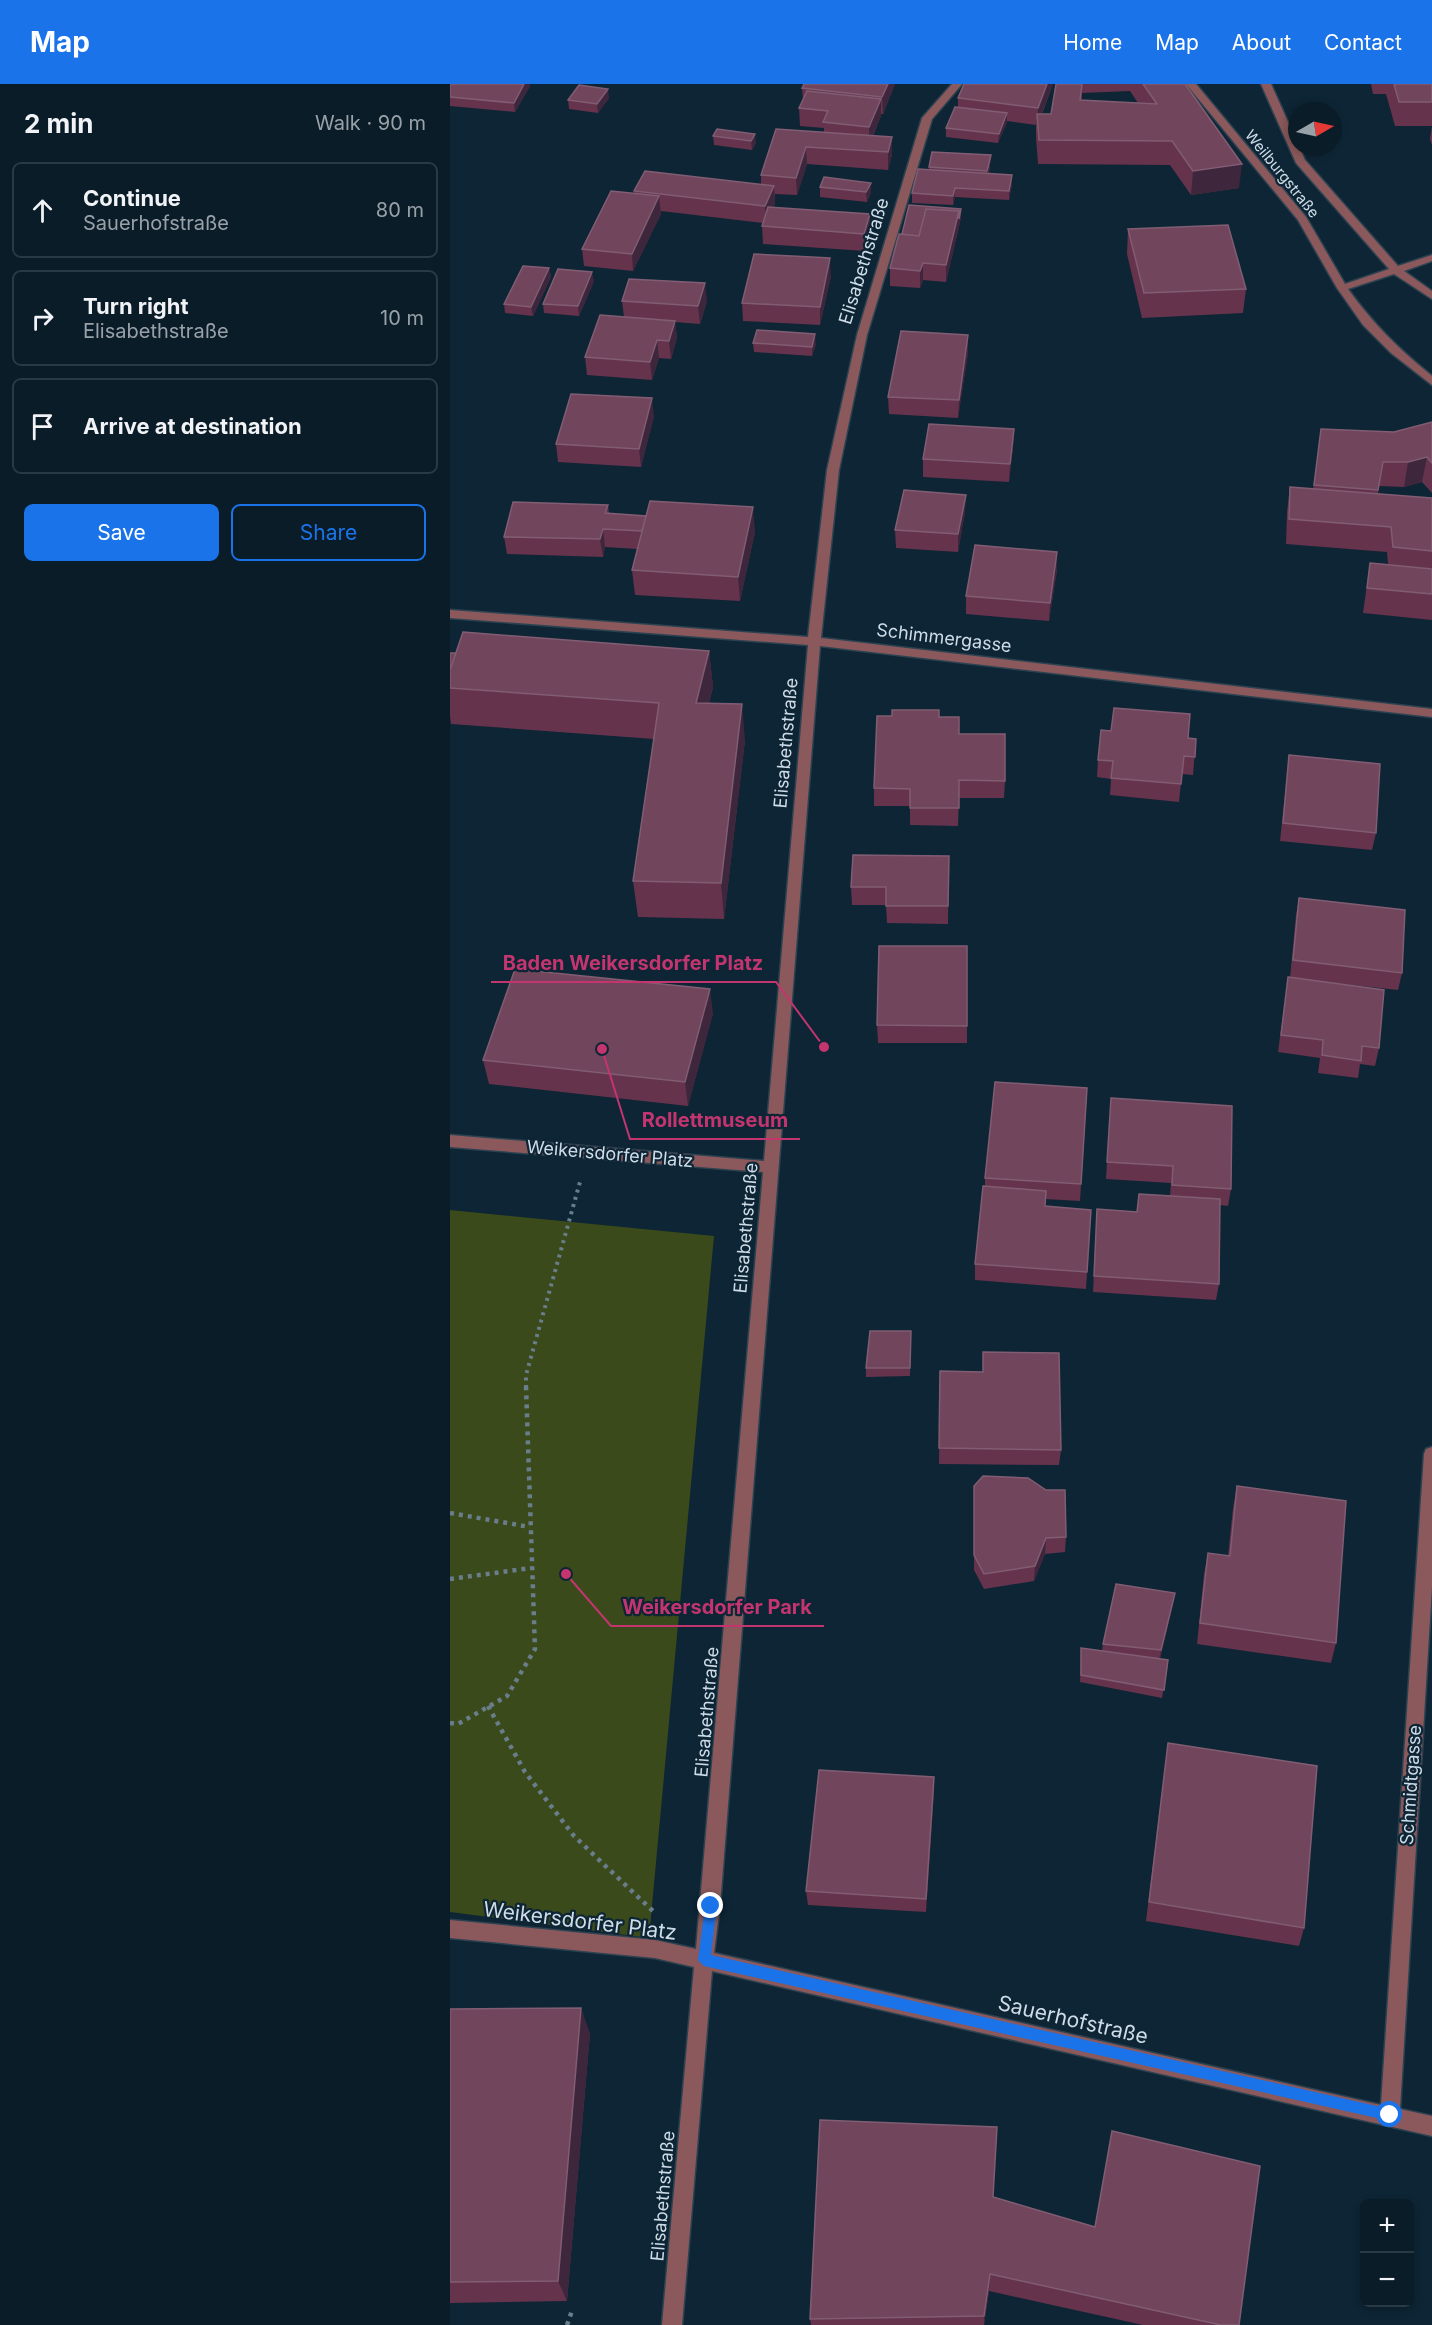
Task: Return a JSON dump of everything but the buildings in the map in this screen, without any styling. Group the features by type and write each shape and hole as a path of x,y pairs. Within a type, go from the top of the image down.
{"street":[{"name":"Elisabethstraße","path":"672,2325 704,1960 712,1894 814,641 833,470 862,335 927,118 957,84"},
{"name":"Weilburgstraße","path":"1191,84 1302,219 1342,288 1367,323 1395,351 1432,382"},
{"name":"Weilburgstraße","path":"1266,84 1300,161 1397,271 1432,296"},
{"path":"1342,288 1432,258"},
{"name":"Schimmergasse","path":"450,614 814,641 1432,713"},
{"name":"Weikersdorfer Platz","path":"450,1141 771,1167"},
{"name":"Schmidtgasse","path":"1390,2115 1432,1454"},
{"name":"Weikersdorfer Platz","path":"450,1929 655,1949 704,1960"},
{"name":"Sauerhofstraße","path":"704,1960 1432,2126"}],"path":[{"path":"450,1724 458,1724 507,1696 534,1649 526,1375 589,1152"},
{"path":"450,1513 530,1527"},
{"path":"450,1579 531,1569"},
{"path":"488,1706 525,1772 574,1836 661,1919"},
{"path":"567,2325 573,2308"}],"green space":[{"path":"450,1210 714,1236 649,1938 450,1912"}],"place":[{"name":"Baden Weikersdorfer Platz","path":"824,1047"},
{"name":"Rollettmuseum","path":"602,1049"},
{"name":"Weikersdorfer Park","path":"566,1574"}],"route":[{"path":"711,1906 704,1960 1390,2115"}]}
